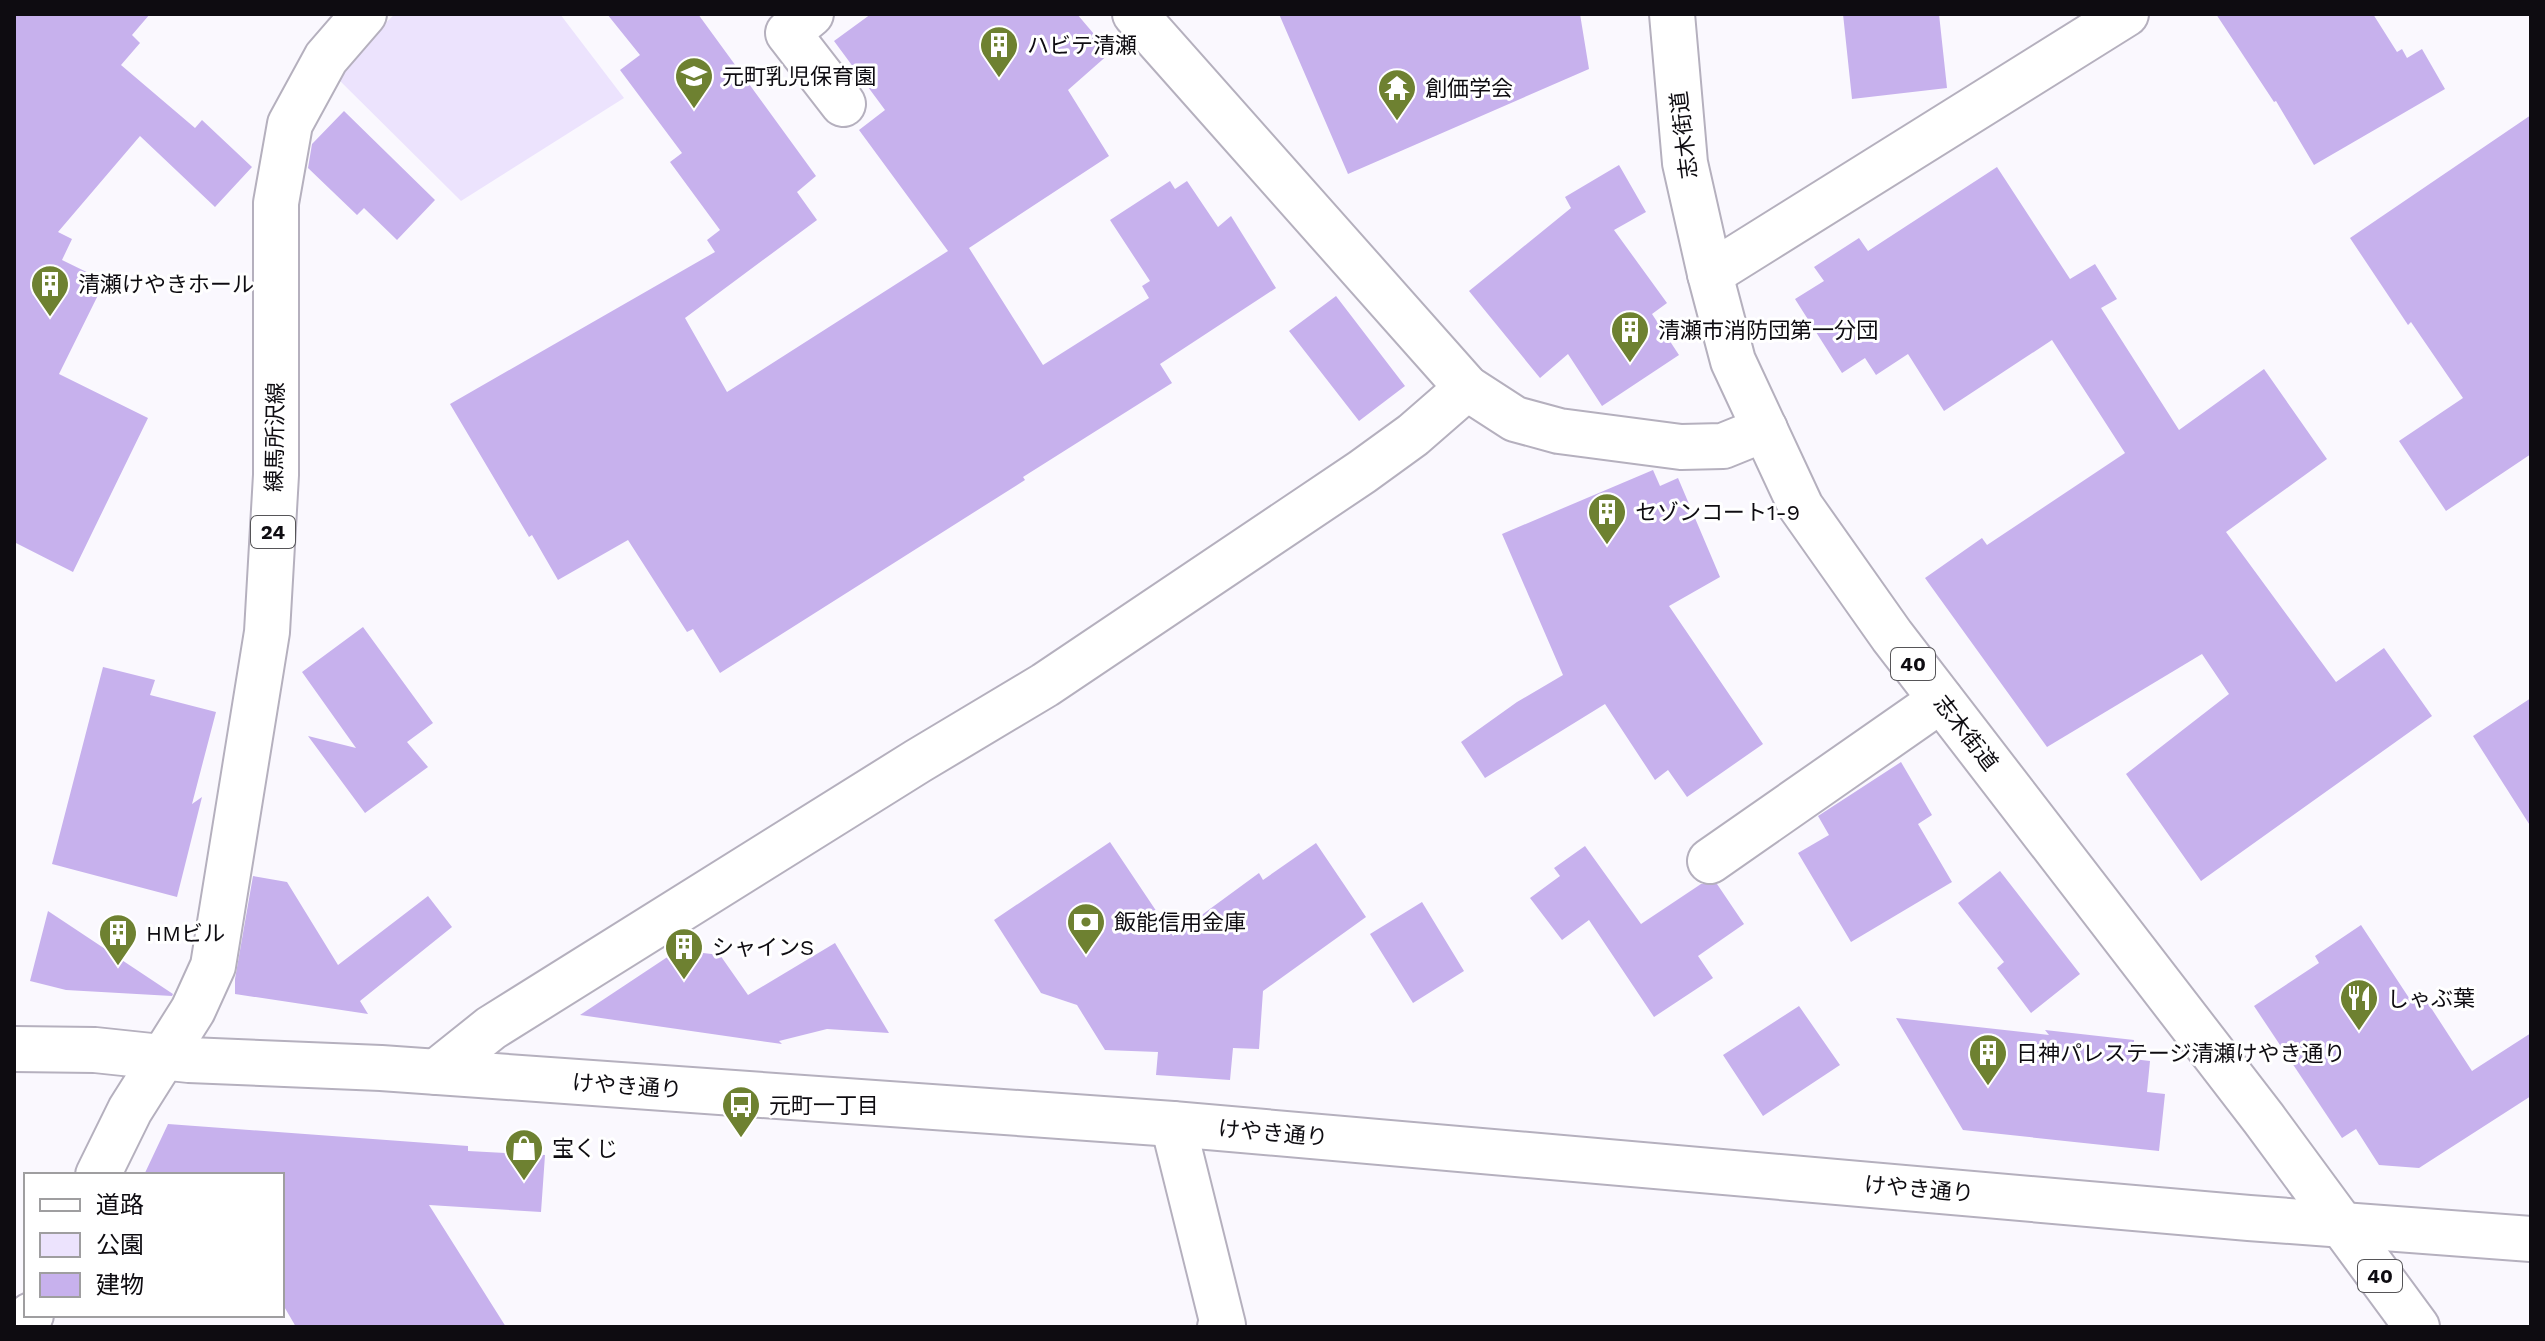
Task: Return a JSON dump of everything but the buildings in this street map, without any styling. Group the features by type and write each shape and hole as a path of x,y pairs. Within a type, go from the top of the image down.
{"street":[{"name":"練馬所沢線","path":"163,1058 193,1010 213,966 267,632 276,475 276,203 290,124 326,58 364,14"},
{"path":"811,14 788,33 843,104"},
{"path":"1135,14 1467,388 1515,419 1559,431 1681,447 1723,446 1765,429"},
{"name":"志木街道","path":"1672,14 1685,163 1710,274 1733,361 1801,507 1892,636 2264,1119 2417,1327"},
{"path":"1710,274 2126,14"},
{"path":"436,1072 491,1028 1045,685 1362,472 1413,435 1467,388"},
{"path":"1710,861 1941,700"},
{"name":"けやき通り","path":"14,1049 95,1050 163,1058 436,1072 1173,1124 2343,1226 2531,1239"},
{"name":"24","path":"99,1173 130,1110 163,1058"},
{"path":"1173,1124 1223,1325 1220,1327"}],"green space":[{"path":"395,14 560,14 624,98 461,201 332,73"}],"place":[{"name":"ハビテ清瀬","path":"999,79"},
{"name":"元町乳児保育園","path":"694,110"},
{"name":"創価学会","path":"1397,122"},
{"name":"清瀬けやきホール","path":"50,318"},
{"name":"清瀬市消防団第一分団","path":"1630,364"},
{"name":"セゾンコート1-9","path":"1607,546"},
{"name":"飯能信用金庫","path":"1086,956"},
{"name":"HMビル","path":"118,967"},
{"name":"シャインS","path":"684,981"},
{"name":"しゃぶ葉","path":"2359,1032"},
{"name":"日神パレステージ清瀬けやき通り","path":"1988,1087"},
{"name":"元町一丁目","path":"741,1139"},
{"name":"宝くじ","path":"524,1182"}]}
